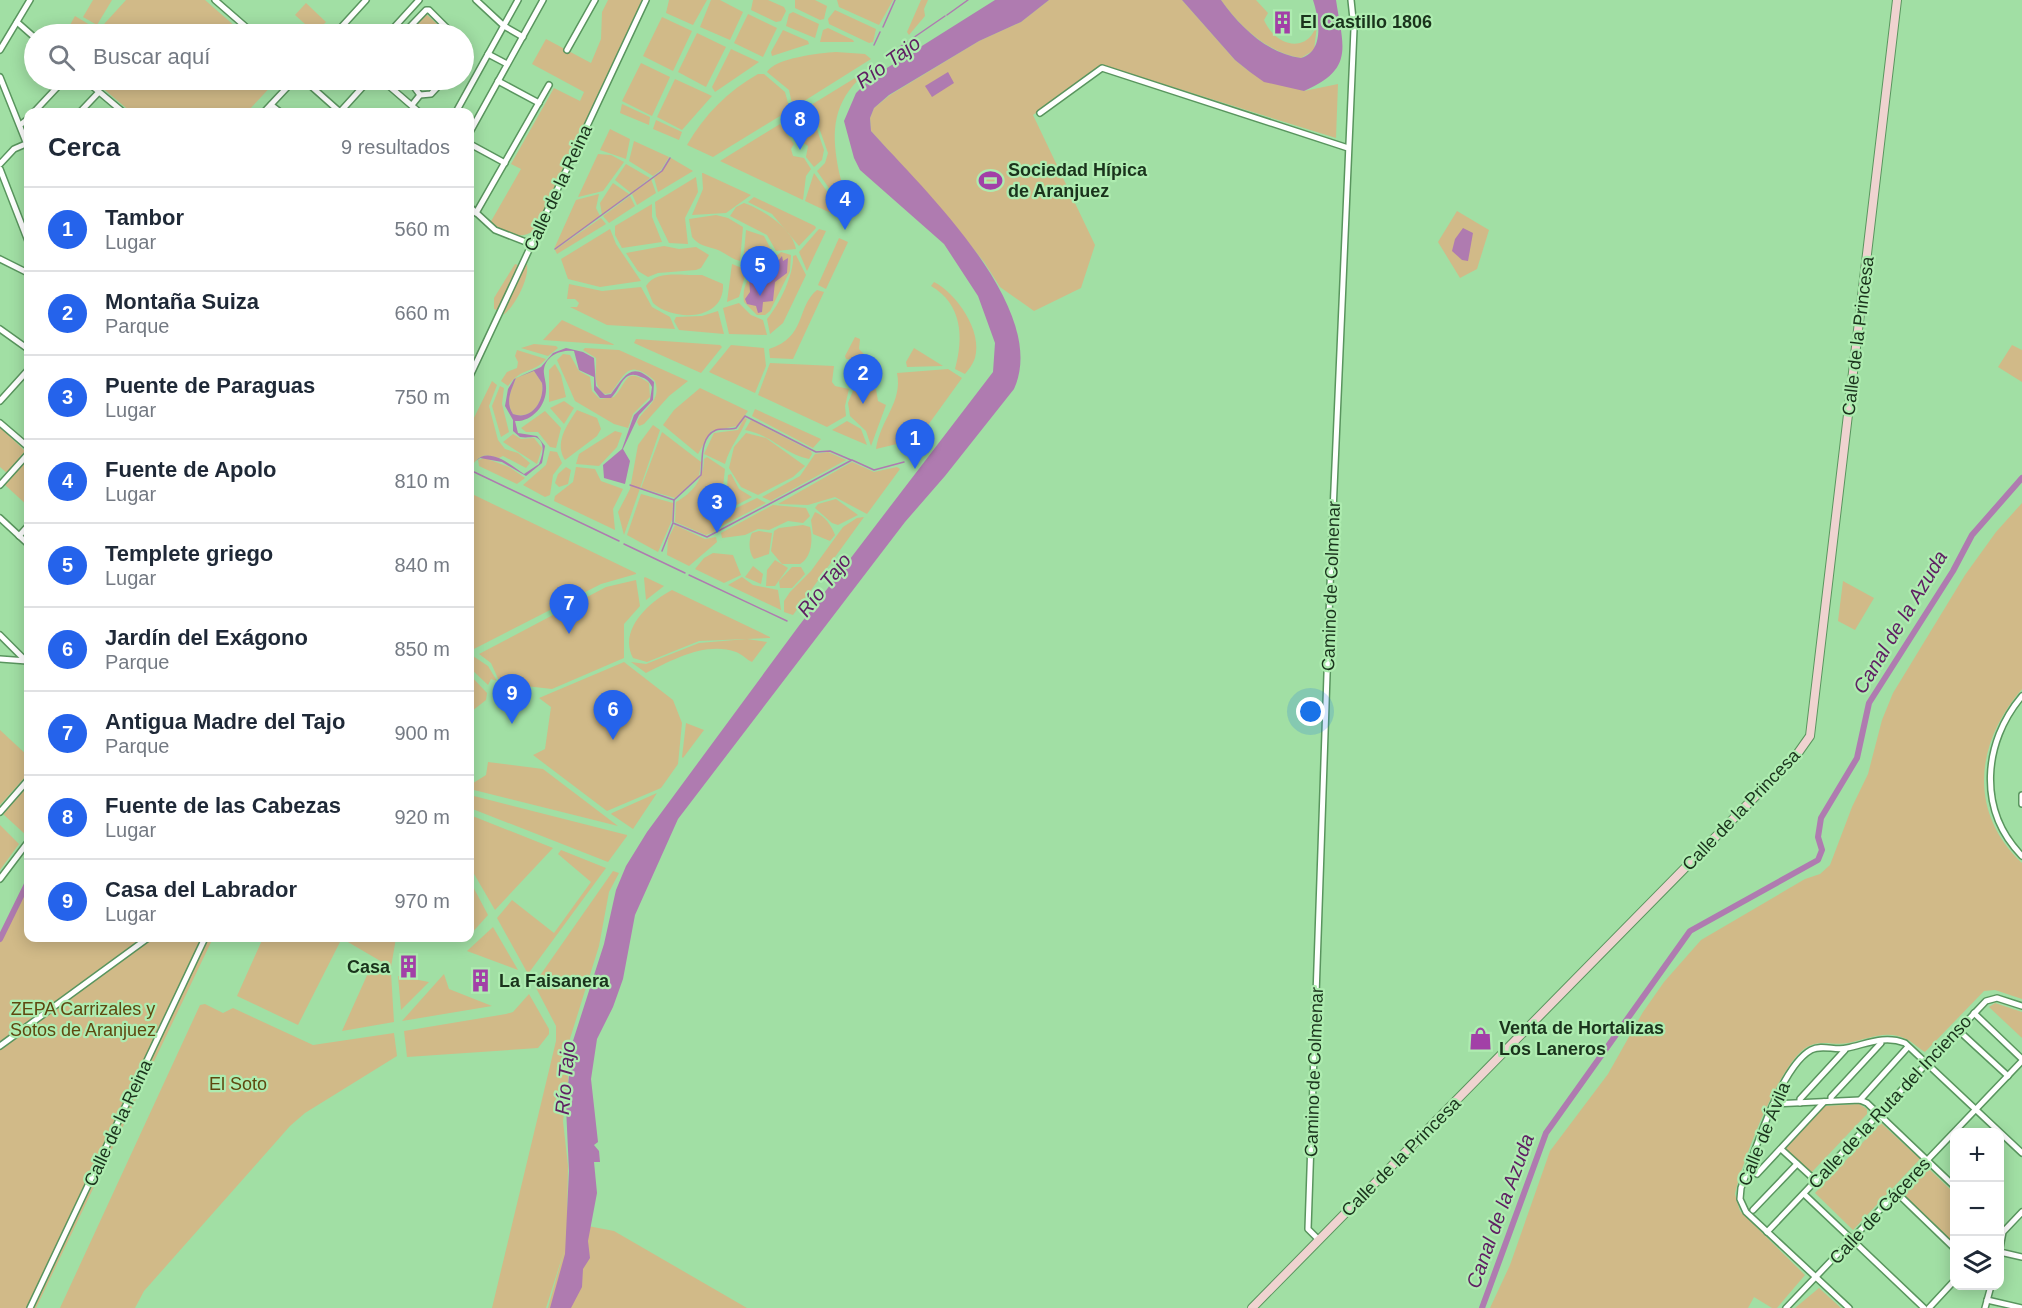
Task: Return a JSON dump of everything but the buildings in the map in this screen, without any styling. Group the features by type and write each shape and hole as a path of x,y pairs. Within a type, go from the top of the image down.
{"street":[{"path":"0,50 29,0"},
{"path":"215,0 243,24"},
{"path":"344,24 366,0"},
{"path":"397,24 419,0"},
{"path":"476,0 504,26 523,37"},
{"path":"474,79 518,0"},
{"path":"474,125 543,0"},
{"path":"567,50 595,0"},
{"name":"Calle de la Reina","path":"474,367 646,0"},
{"name":"Camino de Colmenar","path":"1319,1240 1308,1229 1354,29 1351,0"},
{"name":"Calle de la Princesa","path":"1252,1308 1798,753 1810,736 1897,0"},
{"path":"413,24 426,10 442,24"},
{"path":"17,22 24,28"},
{"path":"488,54 507,64"},
{"path":"1040,114 1102,68 1348,148"},
{"path":"0,77 24,134"},
{"path":"498,81 539,103"},
{"path":"531,244 502,234 476,213 549,86"},
{"path":"38,108 55,90"},
{"path":"97,90 118,108"},
{"path":"268,108 285,90"},
{"path":"315,90 335,108"},
{"path":"344,108 360,90"},
{"path":"394,90 415,108"},
{"path":"416,90 420,95"},
{"path":"412,105 420,95 431,94 435,90"},
{"path":"458,108 468,90"},
{"path":"84,108 99,92"},
{"path":"271,105 275,108"},
{"path":"20,125 24,122"},
{"path":"0,164 14,149 24,145"},
{"path":"474,146 505,163"},
{"path":"0,169 3,183 24,232"},
{"path":"0,259 24,269"},
{"path":"0,329 24,346"},
{"path":"0,401 24,376"},
{"path":"0,423 24,444"},
{"path":"0,485 24,458"},
{"path":"0,518 24,540"},
{"path":"19,536 24,530"},
{"path":"0,635 24,658"},
{"path":"0,659 24,661"},
{"path":"2022,696 1997,735 1990,778 1993,802 2001,826 2022,856"},
{"path":"0,812 24,785"},
{"path":"2022,795 2022,804"},
{"path":"0,879 24,847"},
{"path":"0,1046 143,942"},
{"name":"Calle de la Reina","path":"30,1308 204,942"},
{"name":"Calle de la Ruta del Incienso","path":"1767,1232 1974,1013 1992,998 2022,1006"},
{"path":"1974,1013 2022,1060"},
{"path":"1958,1030 2008,1076"},
{"name":"Calle de Ávila","path":"1849,1308 1743,1208 1740,1195 1783,1083 1794,1066 1806,1054 1817,1048 1846,1048 1893,1039 1905,1043 2022,1153"},
{"path":"1831,1101 1831,1097 1881,1043"},
{"path":"1860,1100 1907,1048"},
{"path":"1800,1103 1800,1099 1845,1050"},
{"name":"Calle de Cáceres","path":"1786,1308 2022,1060"},
{"path":"1775,1104 1860,1100 1879,1114 1950,1182"},
{"path":"1757,1174 1824,1102"},
{"path":"1781,1149 1816,1181"},
{"path":"1753,1209 1797,1164"},
{"path":"1897,1192 1950,1244"},
{"path":"1804,1194 1924,1308"},
{"path":"2004,1228 2022,1212"},
{"path":"2004,1253 2022,1257"},
{"path":"1929,1308 1950,1285"},
{"path":"1985,1308 1990,1290"},
{"path":"1987,1300 2022,1308"}],"green space":[{"path":"93,0 112,0 98,24 83,17"},
{"path":"126,0 205,0 233,24 104,24"},
{"path":"608,0 645,0 535,230 518,236 506,233 490,223 521,169 511,164 554,88 580,101 584,92 532,64 546,39 591,63 601,39 602,12"},
{"path":"669,0 707,0 693,25 666,13"},
{"path":"711,0 720,0 743,12 730,40 700,27"},
{"path":"753,0 768,0 784,7 786,11 781,21 776,22 751,10"},
{"path":"795,0 815,0 827,6 824,19 820,20 795,8"},
{"path":"837,0 893,0 879,25 839,7"},
{"path":"921,0 928,0 924,9 925,16 909,35 907,32"},
{"path":"1049,0 1182,0 1235,60 1250,72 1304,91 1338,84 1336,138 1102,65 1033,115 1095,245 1081,288 1034,311 1000,287 984,262 943,211 871,131 870,118 874,108 890,95 979,41 1021,22"},
{"path":"1221,0 1256,0 1268,13 1264,20 1270,30 1277,37 1294,44 1310,37 1318,17 1314,50 1301,58 1277,50 1246,29"},
{"path":"306,3 326,22 324,24 305,24 295,15"},
{"path":"835,10 876,29 873,42 869,43 829,24 828,19"},
{"path":"793,12 819,24 815,38 786,26 789,14"},
{"path":"425,13 437,24 415,24"},
{"path":"748,14 777,28 763,57 734,43"},
{"path":"75,16 88,24 71,24"},
{"path":"662,17 692,31 673,71 643,56"},
{"path":"828,28 854,42 820,42 823,30"},
{"path":"783,30 808,41 809,44 772,56 771,52"},
{"path":"697,33 726,47 706,87 678,72"},
{"path":"731,49 759,62 715,92 712,87"},
{"path":"836,52 865,54 871,59 793,108 789,90 767,72 779,63 788,60"},
{"path":"641,63 670,77 652,116 622,101"},
{"path":"758,74 764,74 785,92 790,110 713,157 687,145 718,105"},
{"path":"855,78 858,80 843,101 836,123 835,146 843,188 840,204 817,171 825,163 828,153 811,105"},
{"path":"675,79 712,96 682,130 657,117"},
{"path":"105,90 268,90 251,108 126,108"},
{"path":"622,104 650,117 649,125 620,113"},
{"path":"809,106 824,150 822,160 814,167 806,157 808,146 802,142 796,142 783,122"},
{"path":"656,120 682,132 679,140 653,129"},
{"path":"780,124 794,144 791,149 793,156 804,158 811,169 806,176 803,200 720,161"},
{"path":"610,129 630,139 626,159 600,150"},
{"path":"634,141 669,157 661,170 653,176 629,161"},
{"path":"598,154 611,155 624,162 603,191 578,197"},
{"path":"671,158 693,171 658,192 654,178"},
{"path":"626,164 650,178 631,193 615,180"},
{"path":"702,173 751,195 726,213 692,215 703,189"},
{"path":"814,173 838,207 835,215 805,201"},
{"path":"696,177 698,192 685,218 688,244 669,243 656,216 655,202"},
{"path":"651,179 656,193 637,205 632,194"},
{"path":"613,183 629,194 602,215 600,203"},
{"path":"599,194 596,208 600,216 554,249 576,200"},
{"path":"630,196 635,206 609,223 603,216"},
{"path":"754,197 816,228 799,246 772,214 748,202"},
{"path":"744,203 776,220 789,234 796,249 776,251 767,235 730,216 736,207"},
{"path":"652,204 652,217 662,242 622,248 615,235 615,226"},
{"path":"1457,211 1489,230 1477,269 1460,278 1438,242"},
{"path":"716,215 728,218 743,227 740,261 701,244 692,237 689,219"},
{"path":"601,218 606,224 557,254 555,250"},
{"path":"610,229 616,244 641,281 600,287 568,279 561,259"},
{"path":"819,229 826,231 807,271 799,252"},
{"path":"746,230 764,236 773,253 768,259 749,268 743,264"},
{"path":"839,238 848,242 826,289 818,285"},
{"path":"664,246 679,249 696,247 709,255 701,268 696,270 658,273 648,277 638,271 626,253"},
{"path":"781,252 791,255 790,271 770,311 765,315 757,315 744,302 746,285 754,272"},
{"path":"796,255 806,275 783,323 770,334 767,319 785,289 793,264 793,256"},
{"path":"526,261 525,282 508,311 503,315"},
{"path":"515,264 518,265 497,310 494,309 494,298"},
{"path":"732,264 742,268 745,276 739,297 727,302"},
{"path":"702,275 723,284 721,296 716,305 697,314 685,315 662,309 653,303 646,286 650,281 661,276"},
{"path":"934,282 959,304 975,336 974,360 965,374 955,369 960,333 955,312 941,293 931,286"},
{"path":"569,284 602,291 641,287 652,307 670,317 675,329 607,325 570,307 577,307 579,303 575,299 567,299"},
{"path":"817,290 824,292 793,359 770,358 769,349 790,337 810,297"},
{"path":"739,303 751,315 763,320 767,335 729,334 723,308"},
{"path":"718,311 724,334 679,330 674,321 676,317 702,316"},
{"path":"562,320 613,344 614,345 543,340"},
{"path":"855,337 860,339 859,349 864,354 861,360 846,359 845,356"},
{"path":"636,339 720,345 722,347 701,373 634,343"},
{"path":"534,344 558,348 548,356 521,348"},
{"path":"731,345 764,348 766,366 755,393 709,372"},
{"path":"2012,345 2022,350 2022,382 1998,367"},
{"path":"585,348 619,350 688,381 669,396 644,424 639,426 637,422 656,394 655,381 639,371 629,371 611,393 605,394 597,383 596,358 583,350"},
{"path":"914,348 943,366 907,367 906,362"},
{"path":"517,350 546,359 536,367 522,373 508,386 501,381 507,372 517,368 518,362 515,356"},
{"path":"563,354 570,355 579,371 590,377 592,391 600,399 614,397 631,376 649,383 650,397 633,414 628,428 614,424 575,401 557,360"},
{"path":"770,363 834,366 832,382 835,386 849,389 845,406 846,416 827,427 758,395"},
{"path":"555,364 561,375 566,397 549,402 549,370"},
{"path":"948,369 962,378 918,439 876,449 897,393 897,373"},
{"path":"534,371 542,383 539,402 526,415 513,414 509,401 516,378"},
{"path":"492,381 497,385 489,406 498,440 505,449 518,453 530,463 526,468 503,456 499,458 485,456 474,463 474,418"},
{"path":"500,386 504,388 502,404 509,432 501,437 492,406"},
{"path":"700,388 748,411 737,426 711,431 698,454 663,425 674,410"},
{"path":"854,388 876,389 878,401 886,405 871,446 866,431 850,416 848,403"},
{"path":"564,401 574,408 564,424 550,408"},
{"path":"755,409 821,439 813,448 752,416"},
{"path":"577,410 597,418 601,429 597,436 565,460 561,441"},
{"path":"545,411 561,428 556,448 550,447 538,432 526,432 521,428"},
{"path":"744,418 747,419 725,464 704,454 714,433 738,430"},
{"path":"751,420 811,451 809,459 792,453 763,436 745,430"},
{"path":"847,421 861,429 867,445 832,430"},
{"path":"653,425 660,430 624,535 618,512 630,489 638,445"},
{"path":"0,427 24,452 7,473 0,467"},
{"path":"615,431 622,433 617,447 599,466 576,464 579,454"},
{"path":"662,432 701,462 699,476 675,498 641,488"},
{"path":"746,433 766,438 805,466 793,477 758,495 741,487 729,468 734,447"},
{"path":"513,434 521,439 534,438 542,448 537,464 503,442"},
{"path":"550,451 557,452 562,463 553,475 550,495 545,497 523,485 546,465"},
{"path":"828,452 846,460 771,501 762,497 800,476 815,454"},
{"path":"707,457 725,469 720,514 714,532 706,535 675,522 676,502 688,494 700,479 704,459"},
{"path":"485,458 509,467 525,478 517,484 479,466 478,460"},
{"path":"852,462 874,472 897,467 900,469 867,514 835,497 808,505 778,504"},
{"path":"24,464 24,502 5,485"},
{"path":"566,467 571,470 568,484 559,487 555,483 558,474"},
{"path":"576,467 595,469 601,481 623,489 613,509 615,530 554,501 555,496 573,482"},
{"path":"731,474 739,489 752,497 725,511 728,475"},
{"path":"641,494 673,503 672,520 658,552 627,535"},
{"path":"474,495 636,573 601,584 474,649"},
{"path":"757,498 766,503 718,528 724,514"},
{"path":"836,499 858,515 838,525 832,523 815,508 818,504"},
{"path":"2022,503 2022,689 1995,731 1987,754 1984,776 1986,799 1992,821 2004,843 2022,863 2022,999 1995,990 1984,991 1925,1052 1899,1036 1884,1035 1848,1043 1812,1045 1796,1056 1785,1072 1764,1114 1745,1160 1735,1194 1740,1211 1805,1275 1777,1308 1772,1308 1754,1297 1748,1308 1490,1308 1510,1265 1550,1151 1608,1074 1643,1012 1664,982 1701,940 1805,879 1820,874 1830,865 1852,807 1868,774 1882,720 1893,693 1965,575 1996,532"},
{"path":"773,505 806,508 810,516 803,523 788,521 769,530 758,529 745,535 722,538 721,533"},
{"path":"815,512 825,518 832,528 835,535 830,541 813,534 811,520"},
{"path":"864,517 793,615 784,612 784,601 790,592 811,571 843,527 857,518"},
{"path":"675,525 705,539 716,537 717,542 689,566 667,555 668,539"},
{"path":"803,525 810,527 811,532 811,547 807,557 800,564 782,564 771,551 774,531 779,528"},
{"path":"759,531 772,533 769,554 754,559 750,550 750,540 752,533"},
{"path":"713,553 733,555 741,575 724,583 695,569 704,558"},
{"path":"775,560 788,568 775,586 766,586 767,570"},
{"path":"753,566 763,574 761,584 745,577"},
{"path":"792,567 801,567 805,574 792,588 780,588 779,581"},
{"path":"742,577 753,585 778,590 781,610 728,585"},
{"path":"644,578 664,586 646,600"},
{"path":"636,580 640,606 624,624 624,658 552,689 500,683 491,663 479,654 606,587"},
{"path":"1843,581 1874,598 1855,630 1838,621"},
{"path":"672,590 770,638 699,641 647,662 633,658 629,648 630,637 638,618 654,602"},
{"path":"747,639 767,642 752,662 736,652 713,649 701,650 646,673 631,662 646,664 699,643"},
{"path":"474,657 488,666 497,681 491,679 488,685 474,672"},
{"path":"624,662 673,700 682,723 678,764 661,788 607,811 533,755 545,749 551,707 539,698"},
{"path":"474,679 487,693 486,700 474,709"},
{"path":"686,723 704,730 683,758 682,757"},
{"path":"0,730 24,752 24,778 0,805"},
{"path":"488,762 543,769 618,826 474,790 474,782 486,775"},
{"path":"24,790 24,833 3,814"},
{"path":"657,793 633,829 611,814 612,813"},
{"path":"474,796 627,835 608,862 474,810"},
{"path":"474,817 553,848 495,910 474,874"},
{"path":"0,825 19,844 0,870"},
{"path":"561,850 606,868 528,974 497,918 512,900 554,933 591,882 558,854"},
{"path":"613,871 619,873 609,892 599,946 568,1045 568,1084 563,1121 568,1166 567,1222 614,1231 747,1308 548,1308 564,1251 546,1308 492,1308 556,1041 556,1026 534,984"},
{"path":"474,889 488,915 474,931"},
{"name":"ZEPA Carrizales y Sotos de Aranjuez","path":"24,896 24,942 211,942 36,1308 0,1308 0,936"},
{"path":"493,927 518,970 467,951"},
{"path":"261,942 340,942 298,1025 237,996"},
{"path":"348,942 395,942 391,967"},
{"path":"373,962 391,973 394,1022 342,1031"},
{"path":"444,974 449,989 492,1006 402,1021"},
{"path":"398,976 429,982 401,1010"},
{"path":"529,994 549,1029 549,1034 538,1048 407,1057 404,1031 513,1012"},
{"path":"1995,1003 2022,1012 2022,1038 1989,1007"},
{"name":"El Soto","path":"205,1004 223,1013 233,1008 313,1045 394,1033 397,1056 305,1113 290,1126 144,1291 135,1308 60,1308 200,1005"},
{"path":"1859,1104 1867,1109 1867,1114 1811,1173 1785,1148 1825,1106"},
{"path":"1881,1123 1920,1159 1853,1230 1815,1193"},
{"path":"1929,1169 1950,1189 1950,1241 1902,1195"},
{"path":"1819,1288 1841,1308 1795,1308"}],"shaded area":[{"path":"995,0 1049,0 1021,22 979,41 889,95 874,108 870,118 871,131 948,215 975,250 998,286 1014,322 1020,357 1014,389 905,522 678,819 635,915 623,979 613,1007 597,1039 591,1079 598,1142 594,1145 599,1151 600,1162 594,1162 597,1193 588,1241 590,1258 583,1269 582,1287 571,1308 550,1308 565,1254 569,1171 566,1107 572,1044 604,944 616,890 626,866 647,832 798,627 993,372 995,343 978,296 944,244 860,170 854,158 844,121 856,93 871,78"},
{"path":"1182,0 1221,0 1256,38 1277,51 1301,58 1314,49 1317,41 1318,24 1313,0 1336,0 1342,55 1332,74 1304,91 1264,82 1235,60"},
{"path":"948,72 954,83 932,97 925,86"},
{"path":"1463,228 1473,233 1468,261 1462,260 1452,251 1455,239"},
{"path":"782,256 783,261 788,258 787,273 775,282 773,301 763,302 762,312 758,313 756,306 747,304 745,299 750,292 749,277 753,281 760,280 761,275 754,271 776,263"},
{"path":"566,348 583,352 594,358 596,386 605,395 611,394 625,376 634,371 646,375 654,382 653,400 639,415 623,449 630,461 625,484 604,478 603,465 622,449 634,415 650,400 652,387 645,379 630,375 626,377 611,398 600,398 594,390 594,377 579,370 574,351 560,352 548,360 544,371 546,394 541,406 527,419 515,421 518,433 537,436 545,446 542,463 526,476 502,462 480,458 476,461 481,457 494,456 524,474 539,464 543,449 541,442 535,437 520,437 513,431 513,420 505,406 508,389 516,378 509,401 513,414 526,415 536,407 541,396 542,383 534,371 518,377 541,367 553,353"}],"waterway":[{"path":"883,27 895,0"},
{"path":"947,15 968,0"},
{"name":"Río Tajo","path":"897,49 945,16"},
{"path":"874,45 880,32"},
{"path":"555,249 662,171 670,158"},
{"path":"673,522 674,500 701,475 703,450 707,438 716,430 736,428 745,416 816,452 830,451 851,460"},
{"path":"662,551 673,523 707,537 852,460 874,470 904,462"},
{"path":"474,472 619,541"},
{"name":"Canal de la Azuda","path":"1482,1308 1546,1133 1690,931 1818,860 1822,850 1818,837 1821,818 1857,758 1869,703 1953,571 1972,535 2022,478"},
{"path":"630,485 674,500"},
{"path":"624,544 685,573"},
{"path":"689,575 787,621"},
{"path":"0,939 24,890"}],"place":[{"name":"El Castillo 1806","path":"1282,22"},
{"name":"Fuente de las Cabezas","path":"800,150"},
{"name":"Sociedad Hípica de Aranjuez","path":"990,180"},
{"name":"Fuente de Apolo","path":"845,230"},
{"name":"Templete griego","path":"760,296"},
{"name":"Montaña Suiza","path":"863,404"},
{"name":"Tambor","path":"915,469"},
{"name":"Puente de Paraguas","path":"717,533"},
{"name":"Antigua Madre del Tajo","path":"569,634"},
{"name":"Casa del Labrador","path":"512,724"},
{"name":"Jardín del Exágono","path":"613,740"},
{"name":"Casa","path":"408,967"},
{"name":"La Faisanera","path":"481,981"},
{"name":"Venta de Hortalizas Los Laneros","path":"1481,1038"}]}
